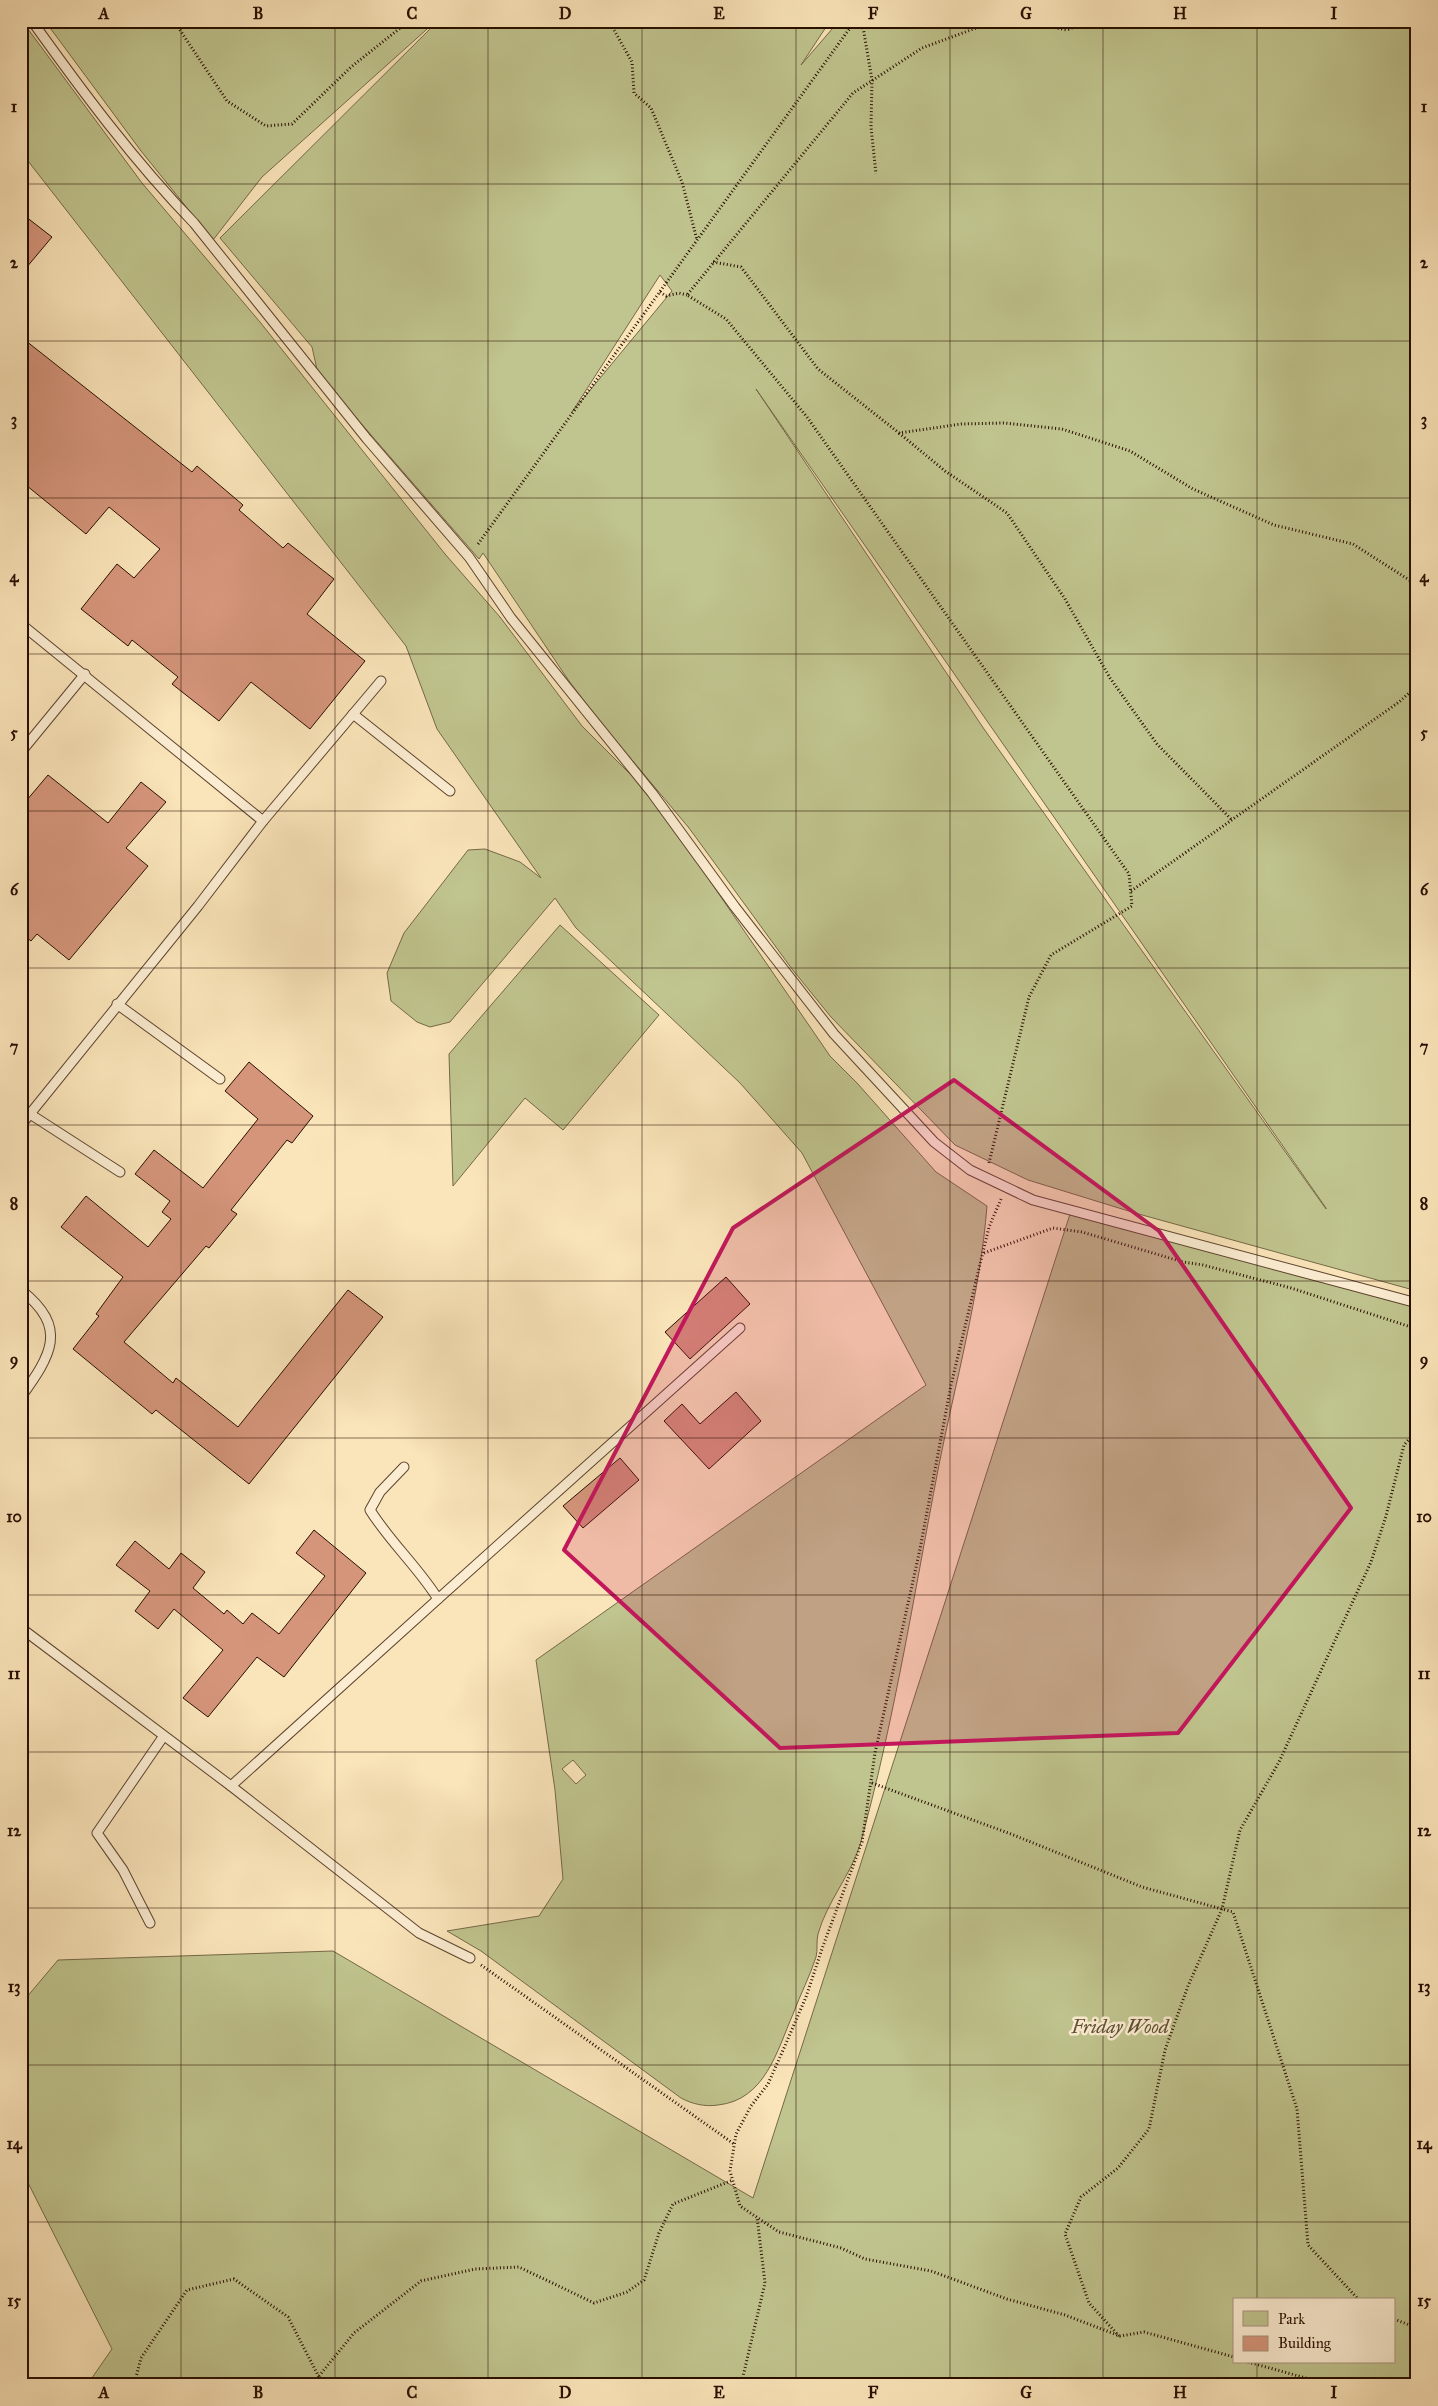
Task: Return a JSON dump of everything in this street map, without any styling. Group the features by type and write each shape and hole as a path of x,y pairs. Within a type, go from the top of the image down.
{"lane":[{"path":"32,21 103,118 166,194 194,223 367,439 469,557 511,618 652,793 735,907 834,1034 934,1142 970,1170 1033,1200 1417,1303"},
{"path":"21,624 85,674 263,821"},
{"path":"21,752 85,674"},
{"path":"21,1125 198,906 263,821 381,681"},
{"path":"353,714 450,791"},
{"path":"117,1004 220,1079"},
{"path":"30,1114 120,1172"},
{"path":"21,1290 39,1304 52,1333 47,1358 21,1397"},
{"path":"231,1786 740,1328"},
{"path":"404,1468 380,1492 370,1510 385,1534 425,1578 438,1599"},
{"path":"21,1628 163,1737 231,1786 419,1933 470,1958"},
{"path":"150,1923 123,1870 97,1833 163,1737"}],"path":[{"path":"174,21 228,101 266,126 292,124 351,67 409,21"},
{"path":"609,21 632,62 634,93 651,108 682,182 697,241"},
{"path":"469,557 855,21"},
{"path":"862,21 872,80 871,127 876,174"},
{"path":"687,295 852,93 922,48 995,21"},
{"path":"1020,21 1068,30 1088,21"},
{"path":"1408,21 1417,25"},
{"path":"713,262 741,267 818,369 945,471 1007,513 1065,599 1110,678 1157,744 1231,819"},
{"path":"660,292 666,296 679,293 687,295 726,319 808,417 1129,874 1132,906 1051,955 1029,997 988,1165 997,1168"},
{"path":"899,433 970,424 1004,423 1062,429 1130,451 1193,488 1274,525 1353,544 1417,586"},
{"path":"1131,892 1231,819 1399,702 1417,686"},
{"path":"1006,1188 989,1227 950,1385 920,1548 875,1753 862,1842 806,1997 768,2084 751,2106 736,2134 730,2171 740,2206 779,2232 841,2248 865,2259 930,2271 1120,2336 1144,2332 1233,2357"},
{"path":"1095,1235 1098,1218"},
{"path":"984,1253 1053,1228 1095,1235 1183,1262 1202,1265 1291,1288 1417,1330"},
{"path":"1120,2336 1089,2303 1065,2234 1081,2197 1118,2168 1149,2129 1165,2050 1188,1986 1222,1909 1240,1830 1279,1762 1371,1562 1386,1516 1404,1445 1417,1430"},
{"path":"872,1783 1011,1834 1142,1887 1233,1912 1297,2108 1308,2245 1357,2298"},
{"path":"470,1958 734,2144"},
{"path":"319,2376 354,2333 421,2281 475,2269 519,2267 594,2304 627,2292 644,2280 659,2233 673,2204 733,2180"},
{"path":"741,2385 765,2283 757,2217"},
{"path":"134,2385 141,2358 187,2290 234,2280 288,2317 323,2385"},
{"path":"1396,2320 1417,2328"},
{"path":"1255,2364 1331,2385"}],"highlighted area":[{"path":"954,1080 1159,1231 1351,1508 1178,1733 780,1748 564,1550 733,1228"}],"green space":[{"path":"22,21 142,183 260,322 445,554 500,617 582,726 651,795 830,1056 857,1083 936,1172 987,1206 984,1239 973,1306 938,1470 893,1705 860,1845 822,1922 818,1934 817,1954 814,1964 775,2058 758,2084 747,2094 734,2101 708,2106 681,2098 481,1951 447,1931 539,1916 563,1879 555,1790 536,1660 926,1385 802,1153 740,1083 576,928 555,898 450,1022 430,1027 417,1022 391,1001 387,973 404,933 468,850 485,849 520,862 541,878 437,729 406,646 21,152","holes":["573,1760 586,1775 576,1784 562,1769"]},
{"path":"45,21 436,21 262,177 213,240 141,151"},
{"path":"438,21 830,21 801,65 839,21 1417,21 1417,1291 1135,1213 1028,1180 955,1145 831,1017 792,969 689,828 600,722 569,681 483,553 479,559 318,374 312,347 220,238","holes":["660,275 672,291 572,412","756,389 1326,1208 1326,1209 984,729"]},
{"path":"560,925 659,1015 563,1130 525,1098 453,1186 449,1054"},
{"name":"Friday Wood","path":"1071,1211 1417,1303 1417,2385 87,2385 112,2349 21,2169 21,2004 58,1960 333,1951 753,2198"}],"building":[{"path":"21,213 52,237 21,274"},
{"path":"21,337 192,472 197,466 243,505 239,510 283,548 288,543 334,579 307,614 365,661 310,729 251,682 219,721 172,684 178,677 132,640 128,646 81,609 117,564 134,578 160,549 109,507 86,534 21,481"},
{"path":"48,775 108,823 141,782 166,802 126,848 148,866 69,960 37,934 31,941 21,933 21,807"},
{"path":"249,1062 313,1116 292,1143 287,1140 231,1210 237,1214 209,1248 206,1246 124,1342 173,1383 176,1378 238,1427 348,1290 383,1317 249,1484 156,1410 152,1414 73,1349 99,1316 96,1314 123,1277 61,1227 86,1196 148,1247 171,1219 162,1212 170,1201 135,1174 154,1150 203,1188 258,1119 225,1091"},
{"path":"726,1277 750,1304 690,1359 665,1332"},
{"path":"736,1392 761,1421 709,1469 664,1421 682,1404 700,1424"},
{"path":"620,1458 639,1480 583,1528 563,1506"},
{"path":"314,1530 366,1573 284,1677 257,1657 208,1717 183,1698 223,1650 174,1609 158,1629 135,1611 150,1591 116,1565 135,1541 169,1569 181,1553 205,1572 193,1588 224,1614 227,1610 243,1624 252,1613 279,1634 325,1576 296,1553"}]}
